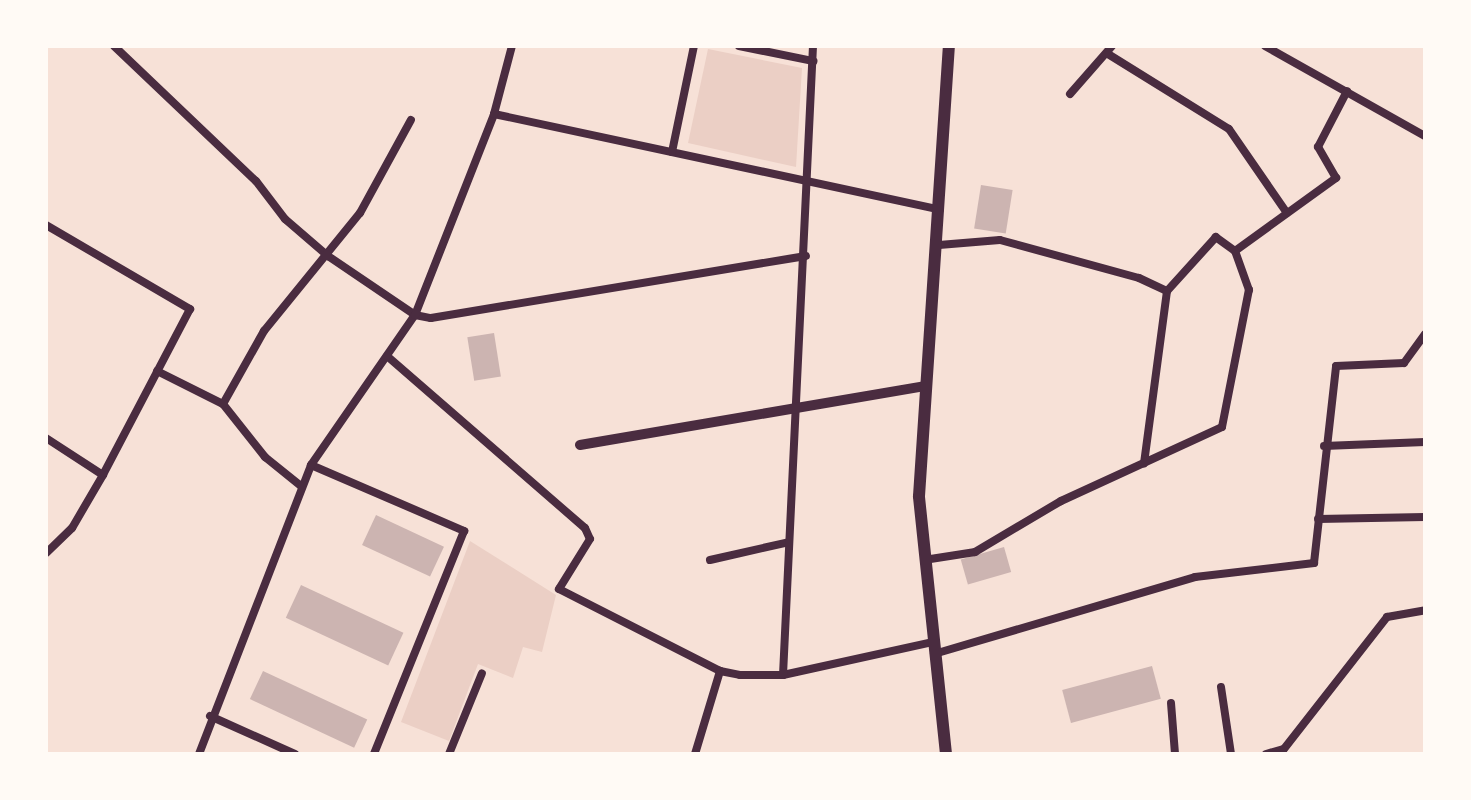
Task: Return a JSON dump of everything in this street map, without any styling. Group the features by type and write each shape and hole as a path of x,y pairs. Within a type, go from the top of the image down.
{"main road":[{"path":"946,754 923,560 919,496 939,245 949,46"}],"street":[{"path":"114,46 328,256 415,315 431,318 806,256"},
{"path":"199,754 210,716 311,465 415,315 494,114 512,46"},
{"path":"672,152 694,46"},
{"path":"739,46 813,61"},
{"path":"783,675 795,410 806,256 813,46"},
{"path":"1265,46 1425,136"},
{"path":"1070,94 1110,50 1229,129 1287,213"},
{"path":"1235,251 1336,178 1318,147 1347,91"},
{"path":"494,114 941,210"},
{"path":"223,404 264,331 360,213 411,120"},
{"path":"46,225 190,309 72,528 46,553"},
{"path":"923,560 975,552 1061,501 1144,463 1222,427 1249,290 1235,251 1216,237 1167,291 1144,463"},
{"path":"939,245 1000,240 1139,278 1167,291"},
{"path":"387,356 585,528 590,539 559,589 720,671 783,675 934,648 1195,577 1314,563 1324,446 1336,366 1404,363 1425,334"},
{"path":"157,371 223,404 265,457 301,486"},
{"path":"580,445 926,386"},
{"path":"46,438 103,475"},
{"path":"1324,446 1425,442"},
{"path":"311,465 464,531 374,754"},
{"path":"1318,519 1425,517"},
{"path":"710,560 789,542"},
{"path":"1266,754 1282,752 1387,617 1425,610"},
{"path":"695,754 720,671"},
{"path":"449,754 482,673"},
{"path":"1221,687 1231,754"},
{"path":"1171,703 1175,754"},
{"path":"210,716 295,754"}],"shaded area":[{"path":"708,49 802,68 796,167 688,143"},
{"path":"470,541 556,595 542,652 523,647 513,678 478,664 449,741 401,722"}],"building":[{"path":"981,185 1013,190 1006,233 974,228"},
{"path":"494,333 501,376 474,381 467,337"},
{"path":"376,515 444,547 430,577 362,545"},
{"path":"1004,547 1011,572 968,584 961,559"},
{"path":"301,585 403,633 388,665 286,618"},
{"path":"1152,666 1161,699 1071,723 1062,690"},
{"path":"263,671 367,720 354,748 250,699"}]}
